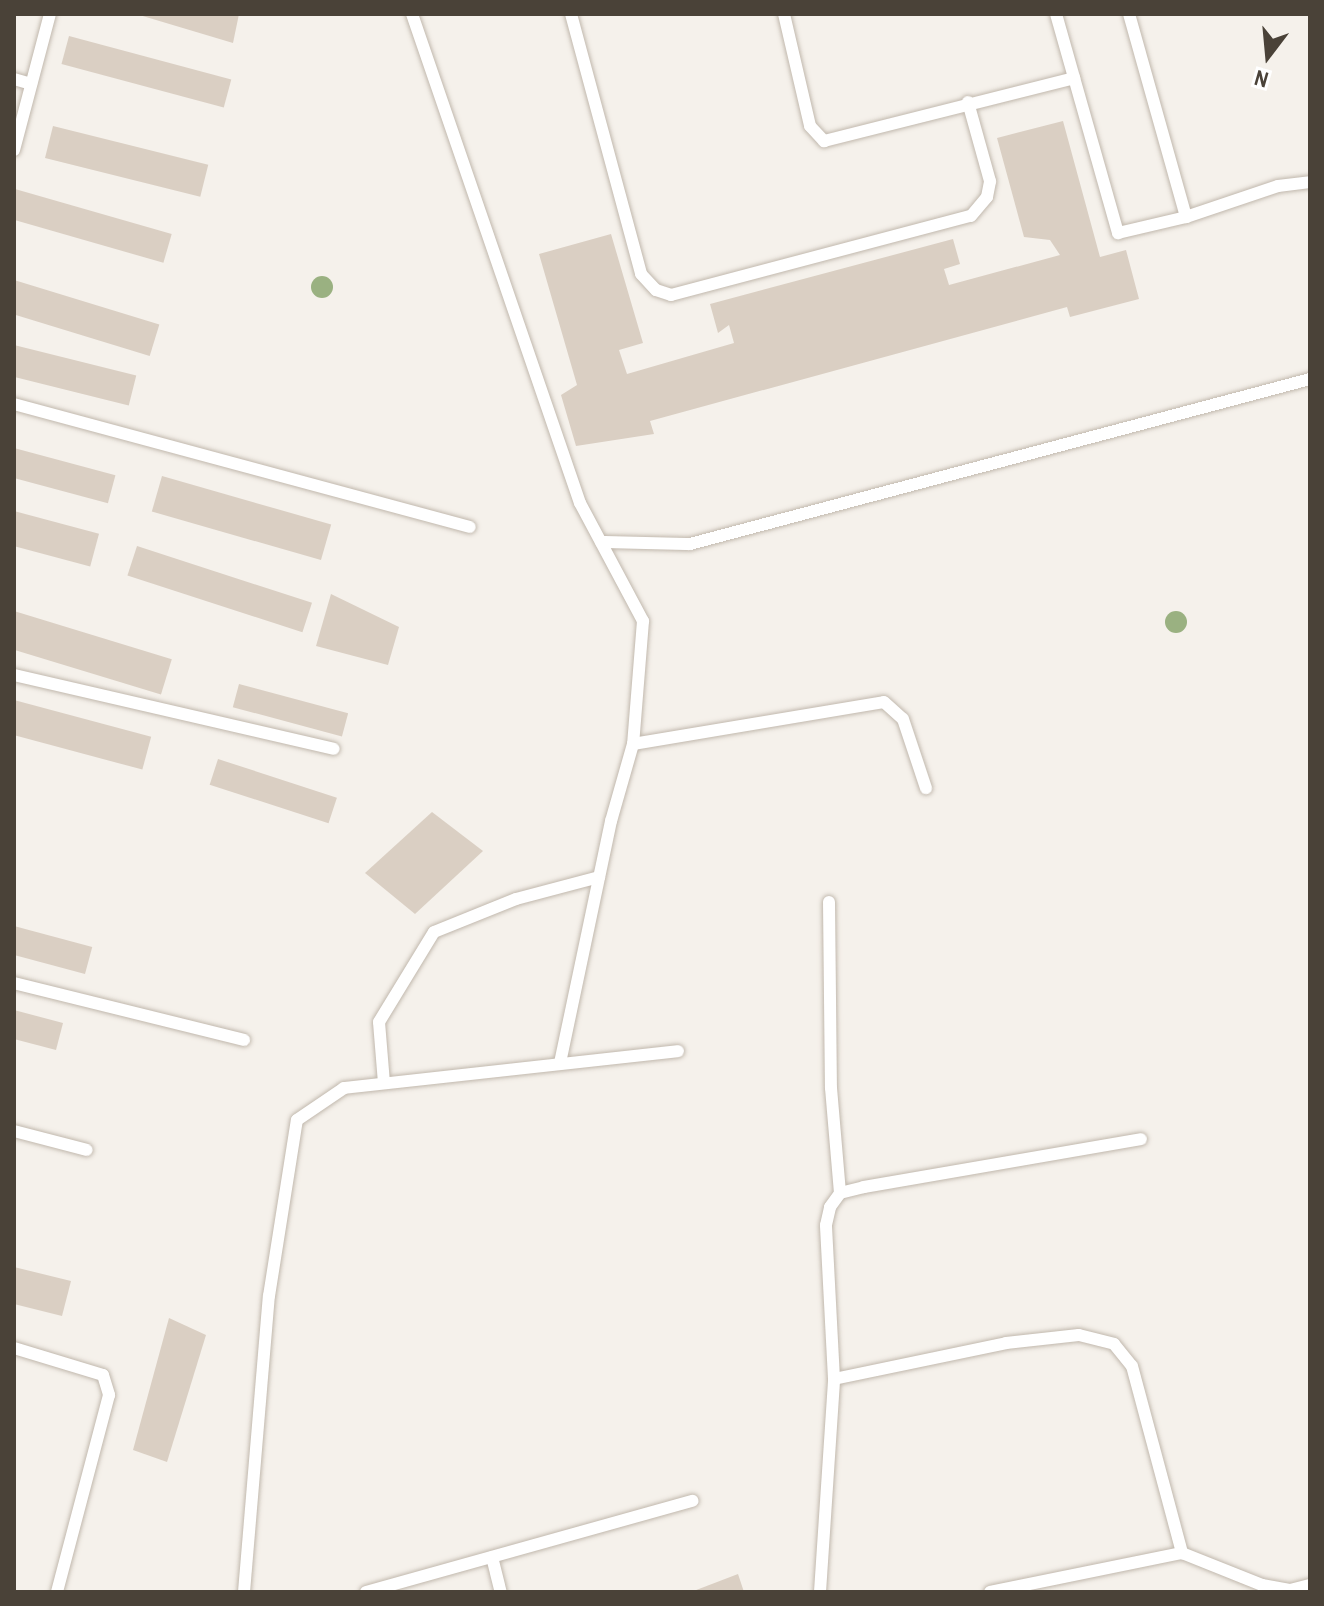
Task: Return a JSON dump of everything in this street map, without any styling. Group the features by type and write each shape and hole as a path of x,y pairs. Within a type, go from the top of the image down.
{"lane":[{"path":"14,150 50,14"},
{"path":"412,14 580,503 643,621 633,744 599,877 560,1064"},
{"path":"571,14 641,274 656,290 671,295 689,294 971,216 987,197 990,181 968,102"},
{"path":"784,14 810,126 824,141 968,102 1074,78"},
{"path":"1056,14 1118,233 1186,217 1278,186 1310,182"},
{"path":"1129,14 1186,217"},
{"path":"14,79 31,84"},
{"path":"601,542 690,544 1310,379"},
{"path":"14,404 470,527"},
{"path":"14,675 334,749"},
{"path":"633,744 884,702 903,719 926,788"},
{"path":"384,1083 379,1022 434,932 516,899 599,877"},
{"path":"820,1592 834,1379 826,1225 840,1193 831,1088 829,902"},
{"path":"14,983 244,1040"},
{"path":"244,1592 269,1296 297,1120 344,1088 678,1051"},
{"path":"14,1131 87,1150"},
{"path":"840,1193 1141,1139"},
{"path":"834,1379 1006,1343 1079,1335 1114,1344 1132,1366 1182,1553"},
{"path":"14,1348 103,1375 109,1395 57,1592"},
{"path":"366,1592 693,1501"},
{"path":"990,1592 1182,1553 1262,1585 1290,1590 1310,1585"},
{"path":"492,1557 501,1592"}],"building":[{"path":"136,14 239,14 233,43"},
{"path":"69,36 231,79 224,107 61,64"},
{"path":"1063,121 1100,257 1126,250 1139,299 1070,317 1067,307 650,421 654,434 576,446 561,395 577,385 539,254 611,234 643,343 619,350 627,374 734,343 729,325 718,333 710,304 953,239 960,264 944,269 949,285 1060,255 1050,240 1024,237 997,138"},
{"path":"53,126 208,165 200,197 45,158"},
{"path":"15,189 172,234 163,263 14,220"},
{"path":"14,280 159,324 150,356 14,315"},
{"path":"14,345 136,375 129,406 14,377"},
{"path":"14,448 115,475 108,503 14,478"},
{"path":"162,476 331,525 321,560 152,512"},
{"path":"14,511 99,534 90,567 14,546"},
{"path":"137,546 312,603 302,632 127,575"},
{"path":"331,594 399,627 388,665 316,646"},
{"path":"14,611 172,659 161,695 14,650"},
{"path":"239,684 348,713 342,736 233,707"},
{"path":"14,700 151,737 142,770 14,735"},
{"path":"218,759 337,798 329,823 210,785"},
{"path":"432,812 483,851 415,914 365,873"},
{"path":"14,926 92,947 85,974 14,955"},
{"path":"14,1010 63,1023 56,1050 14,1039"},
{"path":"14,1267 71,1281 62,1316 14,1304"},
{"path":"169,1318 206,1335 167,1462 133,1450"},
{"path":"738,1574 744,1592 691,1592"}]}
